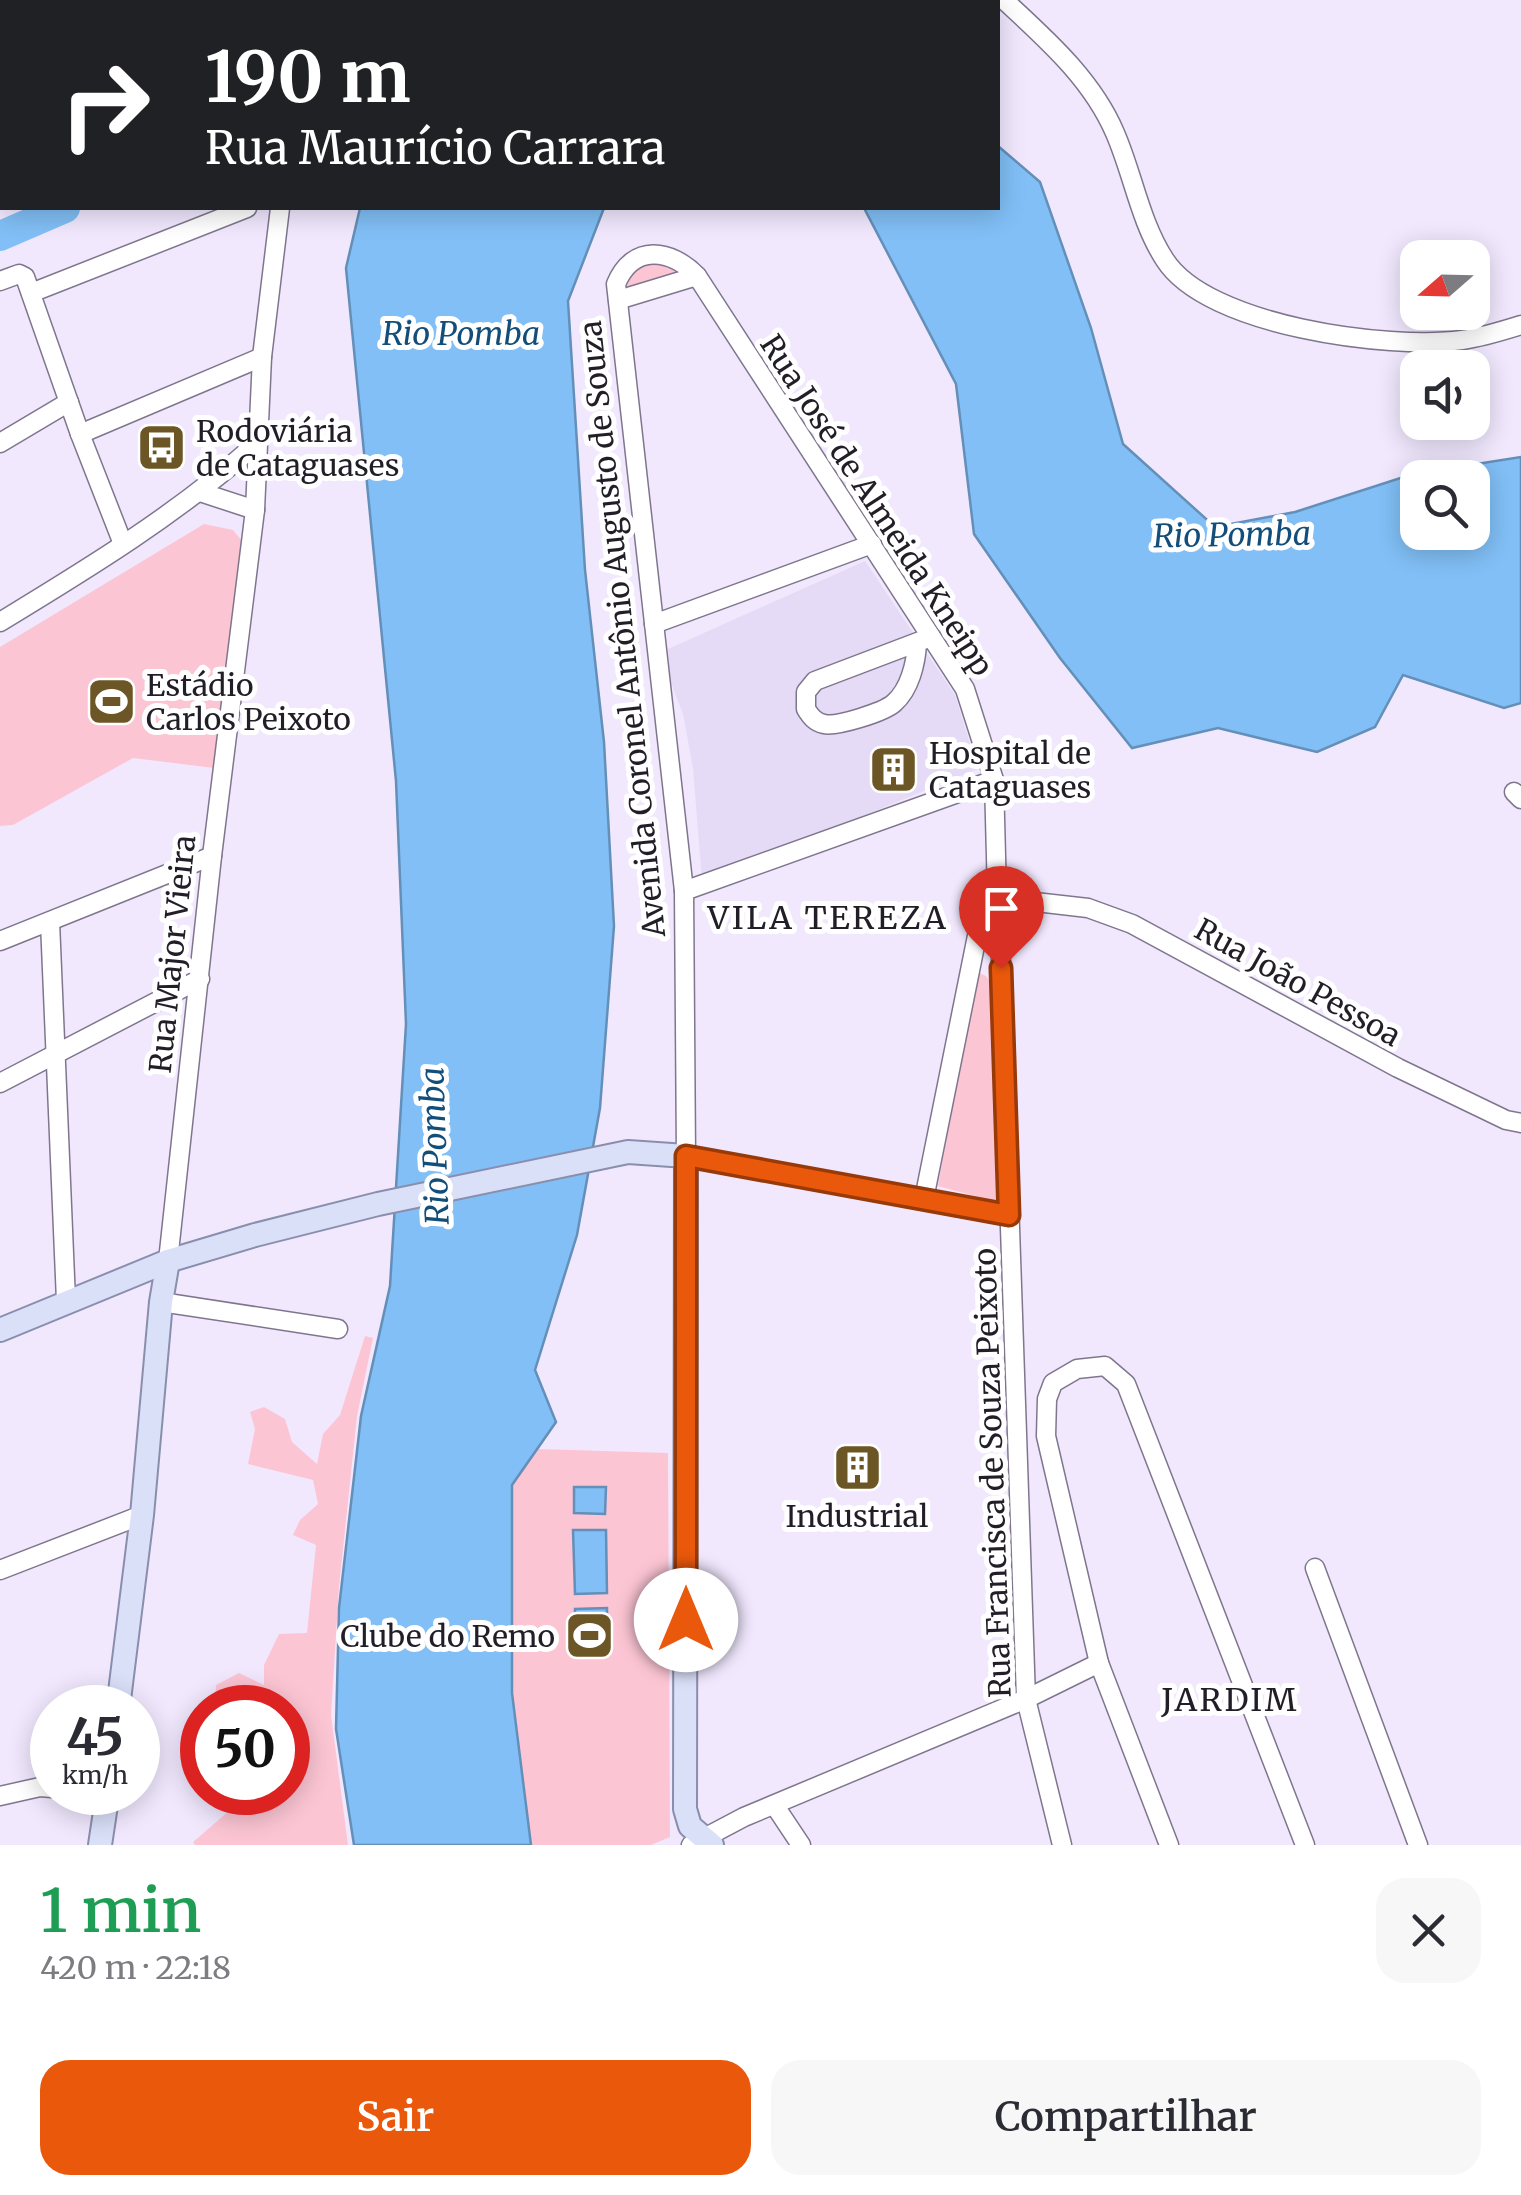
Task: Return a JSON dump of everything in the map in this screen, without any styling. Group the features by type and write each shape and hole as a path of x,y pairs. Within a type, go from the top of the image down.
{"main road":[{"path":"0,1330 168,1261 255,1235 378,1204 628,1152 686,1156"},
{"name":"Avenida Coronel Antônio Augusto de Souza","path":"686,1156 685,1809 690,1826 702,1843"},
{"name":"Rua Major Vieira","path":"121,1685 168,1261"},
{"path":"100,1845 105,1815"}],"street":[{"path":"1004,0 1083,78 1114,131 1144,216 1165,260 1187,286 1224,307 1333,335 1461,340 1521,325"},
{"path":"28,285 241,210"},
{"name":"Rua Major Vieira","path":"168,1261 255,510 262,356 280,210"},
{"name":"Avenida Coronel Antônio Augusto de Souza","path":"686,1156 684,891 616,284 626,267 642,257 660,254 672,256 697,276"},
{"path":"0,281 14,275 28,285 80,434 124,544"},
{"path":"618,300 697,276"},
{"name":"Rua José de Almeida Kneipp","path":"697,276 872,544 924,640 965,689 994,780 1003,897"},
{"path":"80,434 262,356"},
{"path":"0,443 69,402"},
{"path":"0,622 200,492 257,444"},
{"path":"200,492 255,510"},
{"path":"654,624 872,544"},
{"path":"924,640 908,682 893,704 831,726 820,724 806,709 806,692 816,681 924,640"},
{"path":"684,891 994,780"},
{"path":"0,942 212,856"},
{"path":"924,1199 982,903 1003,897 1016,909 1007,928"},
{"name":"Rua João Pessoa","path":"1003,897 1088,908 1132,924 1398,1068 1506,1120 1521,1123"},
{"path":"980,922 988,930 1007,928 1046,904"},
{"path":"50,922 66,1302"},
{"name":"Rua Francisca de Souza Peixoto","path":"1007,928 1009,1215 1026,1699 1062,1845"},
{"path":"0,1083 200,980"},
{"path":"686,1156 1009,1215"},
{"path":"161,1302 338,1328"},
{"path":"1169,1845 1099,1663 1046,1436 1046,1399 1053,1382 1066,1374 1105,1366 1126,1384 1306,1845"},
{"path":"0,1570 142,1516"},
{"path":"1315,1568 1418,1845"},
{"path":"702,1843 744,1817 1026,1699 1099,1663"},
{"path":"0,1796 30,1789"},
{"path":"774,1806 801,1845"}],"shaded area":[{"path":"671,259 689,276 642,288 627,287 631,266"},
{"name":"Estádio Carlos Peixoto","path":"204,524 233,530 242,541 214,768 133,758 13,825 0,826 0,647"},
{"path":"865,561 955,695 978,769 702,881 693,768 683,714 670,680 668,649"},
{"path":"975,971 986,976 994,989 1001,1203 938,1186"},
{"path":"365,1336 373,1338 357,1416 339,1587 331,1715 348,1845 195,1845 193,1842 224,1815 310,1815 310,1685 264,1685 264,1665 279,1634 307,1633 316,1545 293,1535 300,1520 318,1504 313,1480 248,1464 255,1429 250,1412 264,1407 285,1419 292,1442 317,1464 323,1434 340,1415"},
{"name":"Clube do Remo","path":"537,1449 668,1453 670,1837 651,1845 531,1845 512,1693 510,1578 512,1485"},
{"path":"239,1673 264,1685 216,1685"}],"water":[{"name":"Rio Pomba","path":"1000,148 1040,182 1091,328 1123,444 1215,527 1295,512 1400,478 1400,550 1490,550 1490,462 1521,457 1521,703 1504,708 1403,675 1375,727 1317,752 1218,728 1132,748 1060,658 974,534 956,384 865,210 1000,210"},
{"name":"Rio Pomba","path":"360,210 603,210 568,301 585,570 604,742 614,926 600,1108 577,1235 535,1370 556,1422 512,1485 512,1693 531,1845 354,1845 336,1729 339,1608 361,1416 390,1286 406,1024 396,781 346,268"},
{"path":"574,1487 606,1487 605,1514 574,1513"},
{"path":"573,1530 606,1530 607,1593 575,1594"},
{"path":"607,1608 607,1622 575,1622 575,1609"}],"waterway":[{"path":"0,236 60,210"}],"place":[{"name":"Rodoviária de Cataguases","path":"161,448"},
{"name":"Estádio Carlos Peixoto","path":"111,702"},
{"name":"Hospital de Cataguases","path":"894,770"},
{"name":"Industrial","path":"857,1467"},
{"name":"Clube do Remo","path":"590,1636"}],"district":[{"name":"VILA TEREZA","path":"828,918"},
{"name":"JARDIM","path":"1230,1700"}],"route":[{"path":"686,1620 686,1156 1009,1215 1001,968"}]}
